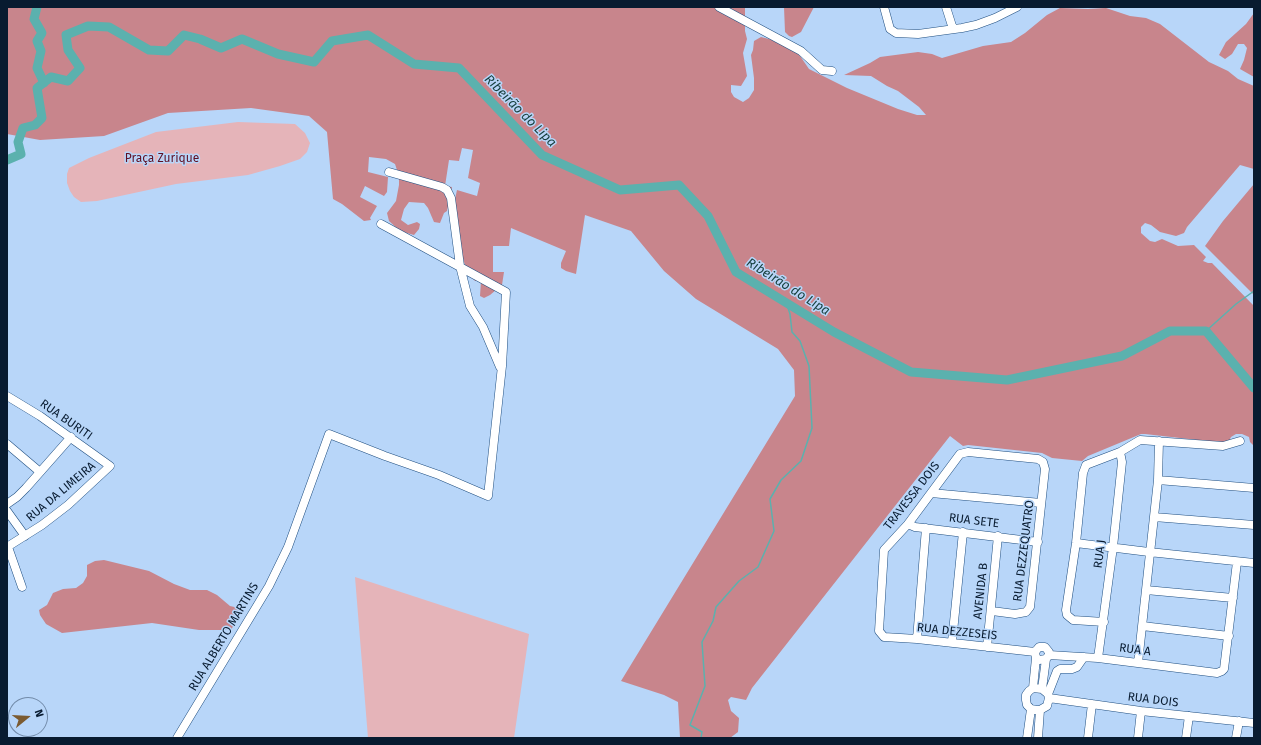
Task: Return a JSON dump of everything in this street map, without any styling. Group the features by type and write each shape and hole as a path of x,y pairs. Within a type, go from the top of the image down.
{"street":[{"path":"720,7 801,50 822,70 832,71"},
{"path":"884,7 890,29 896,33 918,34 976,25 995,18 1014,8"},
{"path":"946,7 953,29"},
{"path":"389,172 442,186 447,190 451,198 460,266 470,306 492,346 501,372"},
{"path":"381,224 506,292 501,372"},
{"name":"RUA ALBERTO MARTINS","path":"177,738 269,586 288,547 329,434 439,475 488,496 501,372"},
{"name":"RUA BURITI","path":"8,398 40,416 110,466"},
{"path":"7,504 17,497 71,437"},
{"path":"1104,622 1073,620 1067,615 1066,610 1076,543 1083,473 1086,465 1120,452 1140,440 1223,446 1240,441"},
{"path":"1138,663 1158,480 1159,441"},
{"path":"7,444 40,472"},
{"name":"TRAVESSA DOIS","path":"879,631 884,550 908,524 960,454 968,452 1038,459"},
{"name":"RUA J","path":"1098,658 1113,548 1122,462 1120,452"},
{"name":"RUA DEZZEQUATRO","path":"992,611 1015,614 1026,612 1030,607 1045,469 1043,462 1038,459"},
{"name":"RUA DA LIMEIRA","path":"7,547 68,505 110,466"},
{"path":"1158,480 1254,488"},
{"path":"931,492 1041,503"},
{"path":"7,511 25,536"},
{"path":"1154,517 1254,525"},
{"name":"RUA SETE","path":"908,524 915,527 1038,542"},
{"path":"917,639 926,528"},
{"path":"952,642 963,532"},
{"name":"AVENIDA B","path":"987,647 992,611 998,536"},
{"path":"1076,543 1254,563"},
{"path":"7,547 22,586"},
{"path":"1142,626 1229,636 1237,562"},
{"path":"1146,590 1233,598"},
{"name":"RUA DEZZESEIS","path":"879,631 884,637 952,642 1036,655"},
{"name":"RUA A","path":"1048,657 1098,658 1217,673 1224,669 1229,636"},
{"path":"1039,647 1045,647 1049,652 1048,657 1046,694 1047,706 1040,710 1031,709 1027,705 1026,695 1033,688 1036,655 1039,647"},
{"path":"1036,655 1039,660 1048,657"},
{"path":"1046,694 1057,671 1060,669 1072,669 1077,667 1084,657"},
{"path":"1033,688 1046,694"},
{"name":"RUA DOIS","path":"1046,694 1092,704 1141,711 1254,723"},
{"path":"1088,738 1092,704"},
{"path":"1027,738 1031,709"},
{"path":"1038,738 1040,710"},
{"path":"1138,738 1141,711"},
{"path":"1186,738 1189,716"},
{"path":"1236,738 1239,721"}],"green space":[{"name":"Praça Zurique","path":"238,122 295,124 305,133 310,143 307,152 300,159 248,175 176,184 97,201 81,202 74,197 70,191 67,183 69,168 89,158 156,132"},
{"path":"355,577 529,634 514,738 368,738"}],"shaded area":[{"path":"8,7 745,7 745,31 747,39 743,53 747,76 741,86 731,85 731,92 734,97 743,102 749,98 754,90 751,55 754,41 761,37 773,40 798,53 809,69 847,88 898,109 917,115 926,115 919,107 898,91 871,76 844,75 880,57 918,52 932,54 942,58 983,46 1011,42 1025,33 1047,15 1060,8 1106,8 1130,16 1146,18 1160,24 1209,62 1228,71 1238,79 1254,86 1254,169 1240,165 1187,227 1184,233 1176,236 1160,232 1151,225 1145,223 1141,227 1141,233 1150,241 1155,242 1162,239 1178,246 1194,245 1206,257 1203,261 1212,263 1254,306 1254,446 1250,442 1249,437 1242,434 1236,434 1231,437 1229,441 1224,443 1141,434 1088,456 1082,461 1052,458 1042,453 968,445 963,446 950,436 752,688 746,700 731,697 728,700 731,711 739,718 738,732 730,738 680,738 678,702 664,695 621,681 795,396 794,370 778,349 696,299 664,271 631,231 585,215 576,274 561,268 561,263 566,251 511,228 509,246 493,246 493,272 504,272 502,285 484,298 480,296 481,281 475,281 467,272 460,248 453,208 457,190 477,196 480,183 468,178 473,150 462,148 459,161 449,160 445,186 452,187 447,211 444,213 440,223 434,222 428,208 424,203 409,202 404,209 401,220 408,225 417,222 420,224 419,229 414,235 400,231 389,221 387,213 396,201 399,176 395,164 386,159 369,157 368,172 388,177 387,192 384,196 365,186 360,197 377,206 370,218 371,220 364,221 333,199 327,132 309,116 251,108 168,113 104,136 40,140 7,134"},
{"path":"784,7 814,7 801,32 792,37 785,32"},
{"path":"1254,13 1254,77 1240,69 1247,48 1244,44 1238,44 1232,54 1225,59 1219,55 1226,42 1246,24"},
{"path":"1254,184 1254,295 1205,246 1223,221"},
{"path":"104,560 149,571 174,584 190,590 207,590 217,595 230,606 243,609 231,630 199,630 152,623 62,633 46,624 40,615 39,610 47,605 53,593 63,589 76,588 83,583 87,576 87,565 95,561"}],"waterway":[{"name":"Ribeirão do Lipa","path":"37,7 34,19 42,33 37,41 41,51 37,68 44,83"},
{"name":"Ribeirão do Lipa","path":"7,160 21,154 18,142 23,128 35,125 42,118 37,88 51,77 68,81 80,68 68,50 66,35 88,26 109,27 149,50 168,51 184,35 200,39 221,48 242,39 278,54 314,62 332,41 368,35 414,64 459,68 542,155 620,190 679,185 708,216 736,272 834,332 911,372 1007,380 1122,356 1170,331 1206,331 1254,388"},
{"path":"1206,331 1236,304 1254,291"},
{"path":"701,738 702,732 690,725 705,686 702,642 713,621 716,607 739,581 758,567 774,531 770,499 781,480 801,461 812,428 809,366 800,341 792,332 790,314 786,302"}]}
